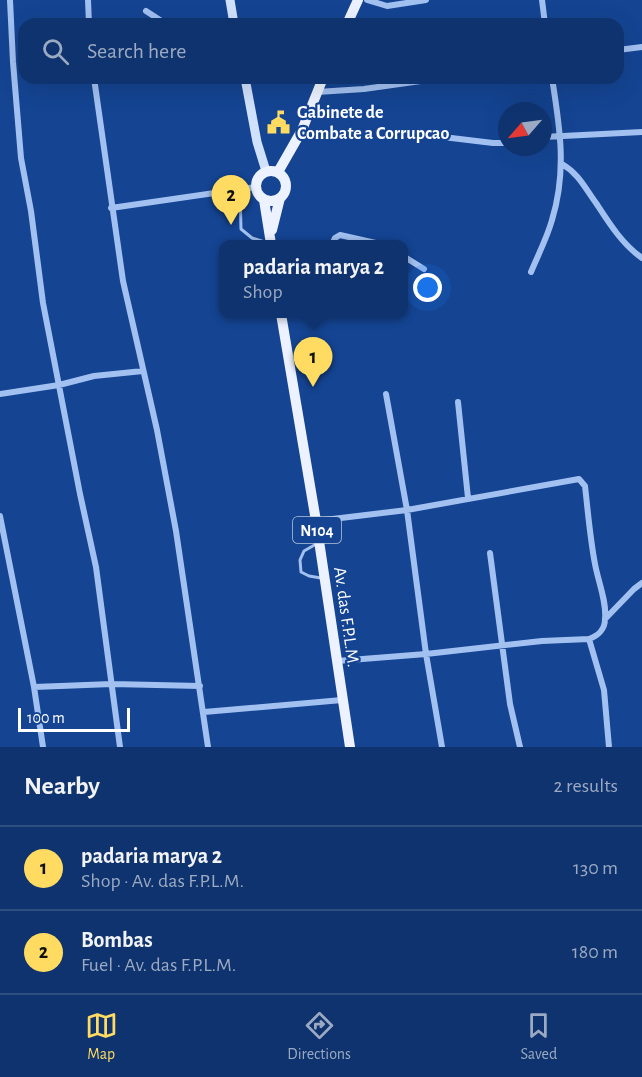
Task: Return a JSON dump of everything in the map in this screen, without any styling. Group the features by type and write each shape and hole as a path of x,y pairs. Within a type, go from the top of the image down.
{"main road":[{"path":"230,0 233,18"},
{"path":"350,18 358,0"},
{"path":"246,84 257,142 266,171"},
{"path":"278,172 302,130 320,84"},
{"path":"270,240 280,198 285,192 286,184 278,172 266,171 259,176 255,187 258,195 264,200 272,201 280,198"},
{"path":"264,200 270,240"},
{"name":"Av. das F.P.L.M.","path":"282,318 316,521 350,747"}],"street":[{"path":"10,0 21,158 31,211 43,303 96,567 120,747"},
{"path":"88,0 89,18"},
{"path":"367,0 387,6 426,0"},
{"path":"542,0 544,18"},
{"path":"146,11 157,18"},
{"path":"624,49 642,47"},
{"path":"95,84 111,208 128,308 176,531 208,747"},
{"path":"317,92 399,84"},
{"path":"531,272 552,222 562,164 561,136 553,84"},
{"path":"552,136 642,132"},
{"path":"442,137 498,143"},
{"path":"562,164 578,176 619,236 642,258"},
{"path":"111,208 255,187"},
{"path":"334,240 339,235 362,240"},
{"path":"408,259 424,269"},
{"path":"0,394 59,386 94,376 143,372"},
{"path":"386,394 407,510 426,654 442,747"},
{"path":"458,402 468,498"},
{"path":"316,521 407,510 579,478 585,486 594,562 605,619 602,631 589,639 542,641 337,661"},
{"path":"0,516 34,687 43,747"},
{"path":"490,553 501,646 510,704 520,747"},
{"path":"0,556 8,556"},
{"path":"605,619 642,583"},
{"path":"589,639 604,690 609,747"},
{"path":"34,687 112,684 200,686"},
{"path":"204,712 342,700"}],"lane":[{"path":"240,189 241,229 252,238 264,240"},
{"path":"319,542 304,551 300,560 301,572 309,576 324,578"}],"place":[{"name":"Gabinete de Combate a Corrupcao","path":"279,122"},
{"name":"Bombas","path":"231,225"},
{"name":"padaria marya 2","path":"313,387"}]}
